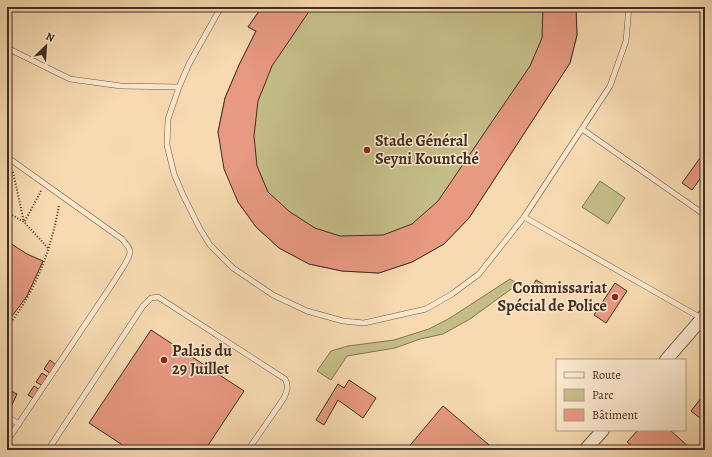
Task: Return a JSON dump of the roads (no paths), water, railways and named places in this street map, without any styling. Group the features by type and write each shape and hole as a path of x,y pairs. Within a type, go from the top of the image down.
{"street":[{"path":"667,359 703,317"},
{"path":"585,450 602,431"}],"lane":[{"path":"221,7 189,64 168,119 167,145 174,174 183,195 210,245 233,268 273,295 307,311 343,321 364,323 426,309 452,294 479,274 524,217 610,86 626,41 629,7"},
{"path":"7,48 70,79 121,86 179,87"},
{"path":"582,129 705,215"},
{"path":"7,441 115,280 129,257 130,252 128,245 122,239 45,183 8,159"},
{"path":"524,217 703,317"},
{"path":"50,449 143,306 151,298 158,297 285,379 288,384 284,398 248,450"},
{"path":"7,417 19,424"}],"place":[{"name":"Stade Général Seyni Kountché","path":"367,150"},
{"name":"Commissariat Spécial de Police","path":"615,297"},
{"name":"Palais du 29 Juillet","path":"164,360"}]}
